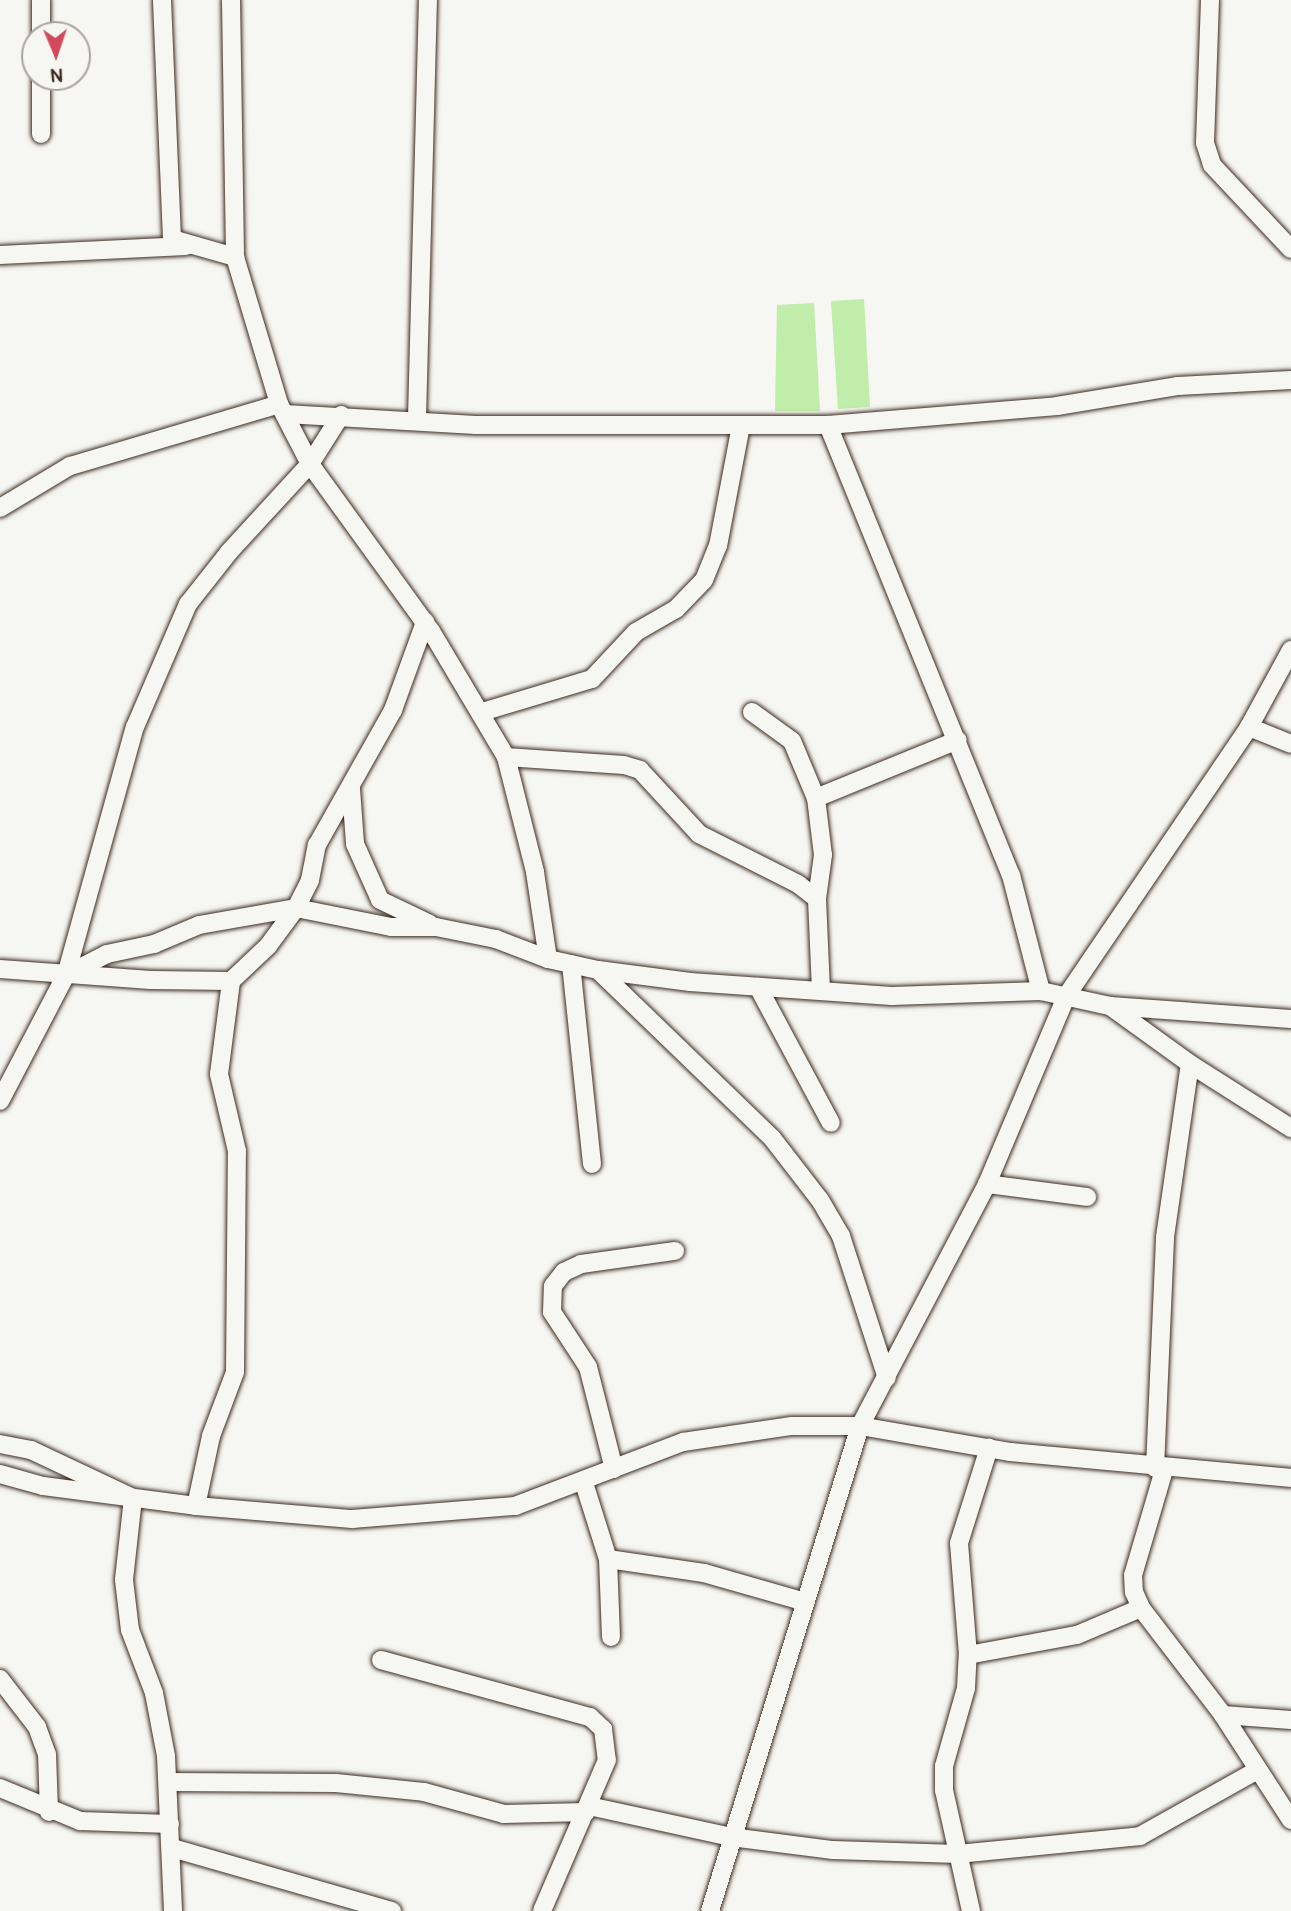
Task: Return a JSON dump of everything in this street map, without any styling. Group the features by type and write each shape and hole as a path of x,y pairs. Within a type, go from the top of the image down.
{"street":[{"path":"41,0 41,21"},
{"path":"162,0 168,226 172,239 186,246 235,257"},
{"path":"231,0 235,257 282,409 310,464 425,622 482,712 506,757 535,872 548,959"},
{"path":"417,418 428,0"},
{"path":"1210,0 1205,143 1212,166 1291,249"},
{"path":"41,91 41,134"},
{"path":"0,255 186,246"},
{"path":"0,508 70,466 282,409 417,418 476,425 828,425 1057,405 1178,386 1291,380"},
{"path":"0,1101 66,975 135,727 188,604 229,552 310,464 341,415"},
{"path":"482,712 592,679 630,637 676,609 704,580 718,546 741,425"},
{"path":"828,425 1011,875 1041,991"},
{"path":"196,1506 221,1403 235,1372 237,1151 219,1074 230,981 268,946 296,908 330,818 351,789 393,710 425,622"},
{"path":"710,1911 860,1426 987,1184 1067,995 1249,727 1291,650"},
{"path":"752,712 792,741 816,798 824,855 817,900 821,991"},
{"path":"1249,727 1291,744"},
{"path":"816,798 958,740"},
{"path":"506,757 624,765 640,771 699,834 798,884 817,900"},
{"path":"351,789 355,844 380,900 436,927"},
{"path":"66,975 107,954 154,944 199,925 296,908 391,927 436,927 496,939 548,959 598,970 758,987 892,996 1041,991 1110,1006 1291,1019"},
{"path":"571,964 592,1164"},
{"path":"0,969 66,975 230,981"},
{"path":"598,970 772,1138 820,1200 841,1236 887,1378"},
{"path":"758,987 831,1124"},
{"path":"1110,1006 1190,1064 1291,1128"},
{"path":"1190,1064 1165,1237 1160,1469 1133,1575 1140,1608 1223,1715 1256,1772 1291,1820"},
{"path":"987,1184 1087,1197"},
{"path":"614,1469 588,1367 552,1312 553,1286 564,1272 581,1264 675,1251"},
{"path":"0,1474 43,1486 133,1498 352,1519 515,1506 584,1483 683,1442 792,1426 860,1426 989,1448 1160,1469 1220,1468 1291,1478"},
{"path":"0,1444 31,1450 133,1498"},
{"path":"971,1911 944,1790 944,1766 966,1688 968,1655 959,1543 989,1448"},
{"path":"584,1483 608,1559 611,1637"},
{"path":"133,1498 124,1580 130,1630 154,1693 168,1782 173,1911"},
{"path":"608,1559 704,1573 805,1602"},
{"path":"968,1655 1077,1635 1140,1608"},
{"path":"382,1660 590,1717 608,1741 607,1760 588,1809 542,1911"},
{"path":"0,1679 37,1727 47,1754 49,1812"},
{"path":"1223,1715 1291,1720"},
{"path":"168,1782 336,1783 424,1792 515,1815 588,1809 731,1837 832,1850 958,1854 1140,1836 1256,1772"},
{"path":"0,1788 49,1812 80,1821 170,1824"},
{"path":"172,1848 393,1911"}],"green space":[{"path":"864,299 870,407 838,409 831,301"},
{"path":"814,303 820,411 775,411 777,305"}]}
